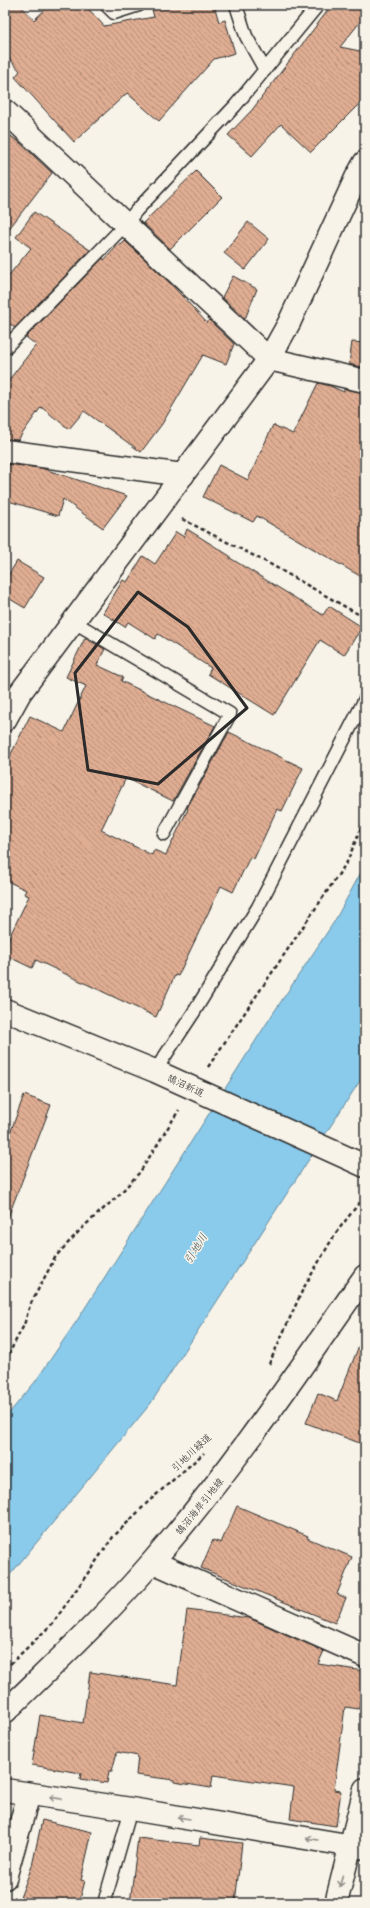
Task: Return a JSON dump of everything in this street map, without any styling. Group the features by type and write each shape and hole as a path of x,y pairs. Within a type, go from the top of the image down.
{"street":[{"path":"5,111 269,359 365,381"},
{"path":"5,720 20,693 269,359 289,324 356,178 365,162"},
{"path":"5,451 183,475"},
{"name":"鵠沼新道","path":"5,1010 155,1071 365,1166"},
{"name":"鵠沼海岸引地線","path":"5,1712 79,1640 153,1562 233,1464 365,1276"},
{"path":"153,1562 365,1656"},
{"path":"336,1903 358,1847 365,1789"},
{"path":"5,1790 131,1809 358,1847"},
{"path":"5,1878 29,1794"}],"lane":[{"path":"106,5 114,13 139,5"},
{"path":"236,5 246,36 265,70"},
{"path":"5,348 126,224 136,211 235,106 318,5"},
{"path":"74,622 230,714 164,834"},
{"path":"155,1071 194,1012 258,907 365,699"},
{"path":"104,1903 131,1809"}],"path":[{"path":"159,507 270,564 365,618"},
{"path":"5,1361 24,1325 36,1292 56,1256 83,1228 118,1196 140,1172 158,1141 197,1090 347,862 365,818"},
{"path":"265,1370 307,1282 335,1234 363,1198"},
{"name":"引地川緑道","path":"5,1669 53,1623 113,1537 149,1501 206,1452"}],"highlighted area":[{"path":"138,592 188,627 247,708 158,784 88,770 75,673"}],"water":[{"name":"引地川","path":"365,865 365,1073 151,1403 5,1581 5,1418 35,1382 78,1319 272,1015 334,922"}],"building":[{"path":"5,5 20,5 34,20 50,5 85,5 104,26 154,17 151,5 214,5 219,22 225,20 235,53 214,59 159,121 127,93 74,142 15,77 20,71 5,54"},
{"path":"332,5 365,5 365,16 340,47 365,52 365,98 311,152 281,124 252,156 228,135 252,110"},
{"path":"5,132 18,141 52,173 5,234"},
{"path":"196,171 222,197 170,249 143,223"},
{"path":"34,212 90,250 15,328 5,320 5,280 31,248 16,237"},
{"path":"248,222 269,239 245,270 224,253"},
{"path":"125,241 169,282 207,323 209,320 234,344 226,364 203,355 162,424 141,452 84,411 69,429 41,407 18,440 5,439 5,385 36,345 26,337 103,258 104,260 119,244 121,245"},
{"path":"233,276 257,289 245,319 222,297"},
{"path":"352,342 365,343 365,368 349,364"},
{"path":"318,383 344,392 344,389 365,393 365,579 257,516 253,522 203,497 219,465 248,480 273,425 293,434"},
{"path":"5,464 41,468 127,496 103,528 63,499 58,516 5,500"},
{"path":"187,529 230,556 230,558 323,615 329,606 362,627 344,655 320,640 274,715 208,674 211,668 158,634 155,639 128,622 125,627 103,613 123,580 127,582 143,556 155,564 176,532 184,537"},
{"path":"17,561 44,577 25,608 5,596 5,581"},
{"path":"85,638 105,649 97,665 123,677 121,681 215,726 173,801 126,778 101,830 152,855 154,850 166,855 188,809 187,808 229,732 303,768 282,811 277,809 254,859 250,857 233,892 221,886 178,976 175,975 156,1017 36,960 32,968 5,955 5,946 29,896 24,894 26,890 5,880 5,766 30,716 64,732 86,686 66,677"},
{"path":"24,1095 51,1105 7,1220 5,1219 5,1147"},
{"path":"364,1333 365,1445 306,1423 318,1393 337,1401"},
{"path":"237,1506 308,1536 307,1538 352,1557 337,1594 346,1598 335,1623 201,1568 213,1540 221,1543"},
{"path":"187,1610 249,1618 324,1651 318,1664 364,1671 359,1709 345,1707 334,1790 341,1791 336,1826 290,1819 294,1787 213,1775 211,1788 174,1782 174,1780 136,1775 138,1756 117,1752 112,1771 109,1771 107,1783 80,1779 81,1773 32,1765 40,1715 83,1723 90,1672 177,1685"},
{"path":"42,1820 92,1832 81,1880 85,1881 79,1903 18,1903 32,1866"},
{"path":"138,1838 199,1845 200,1838 242,1843 235,1903 130,1903"}]}
